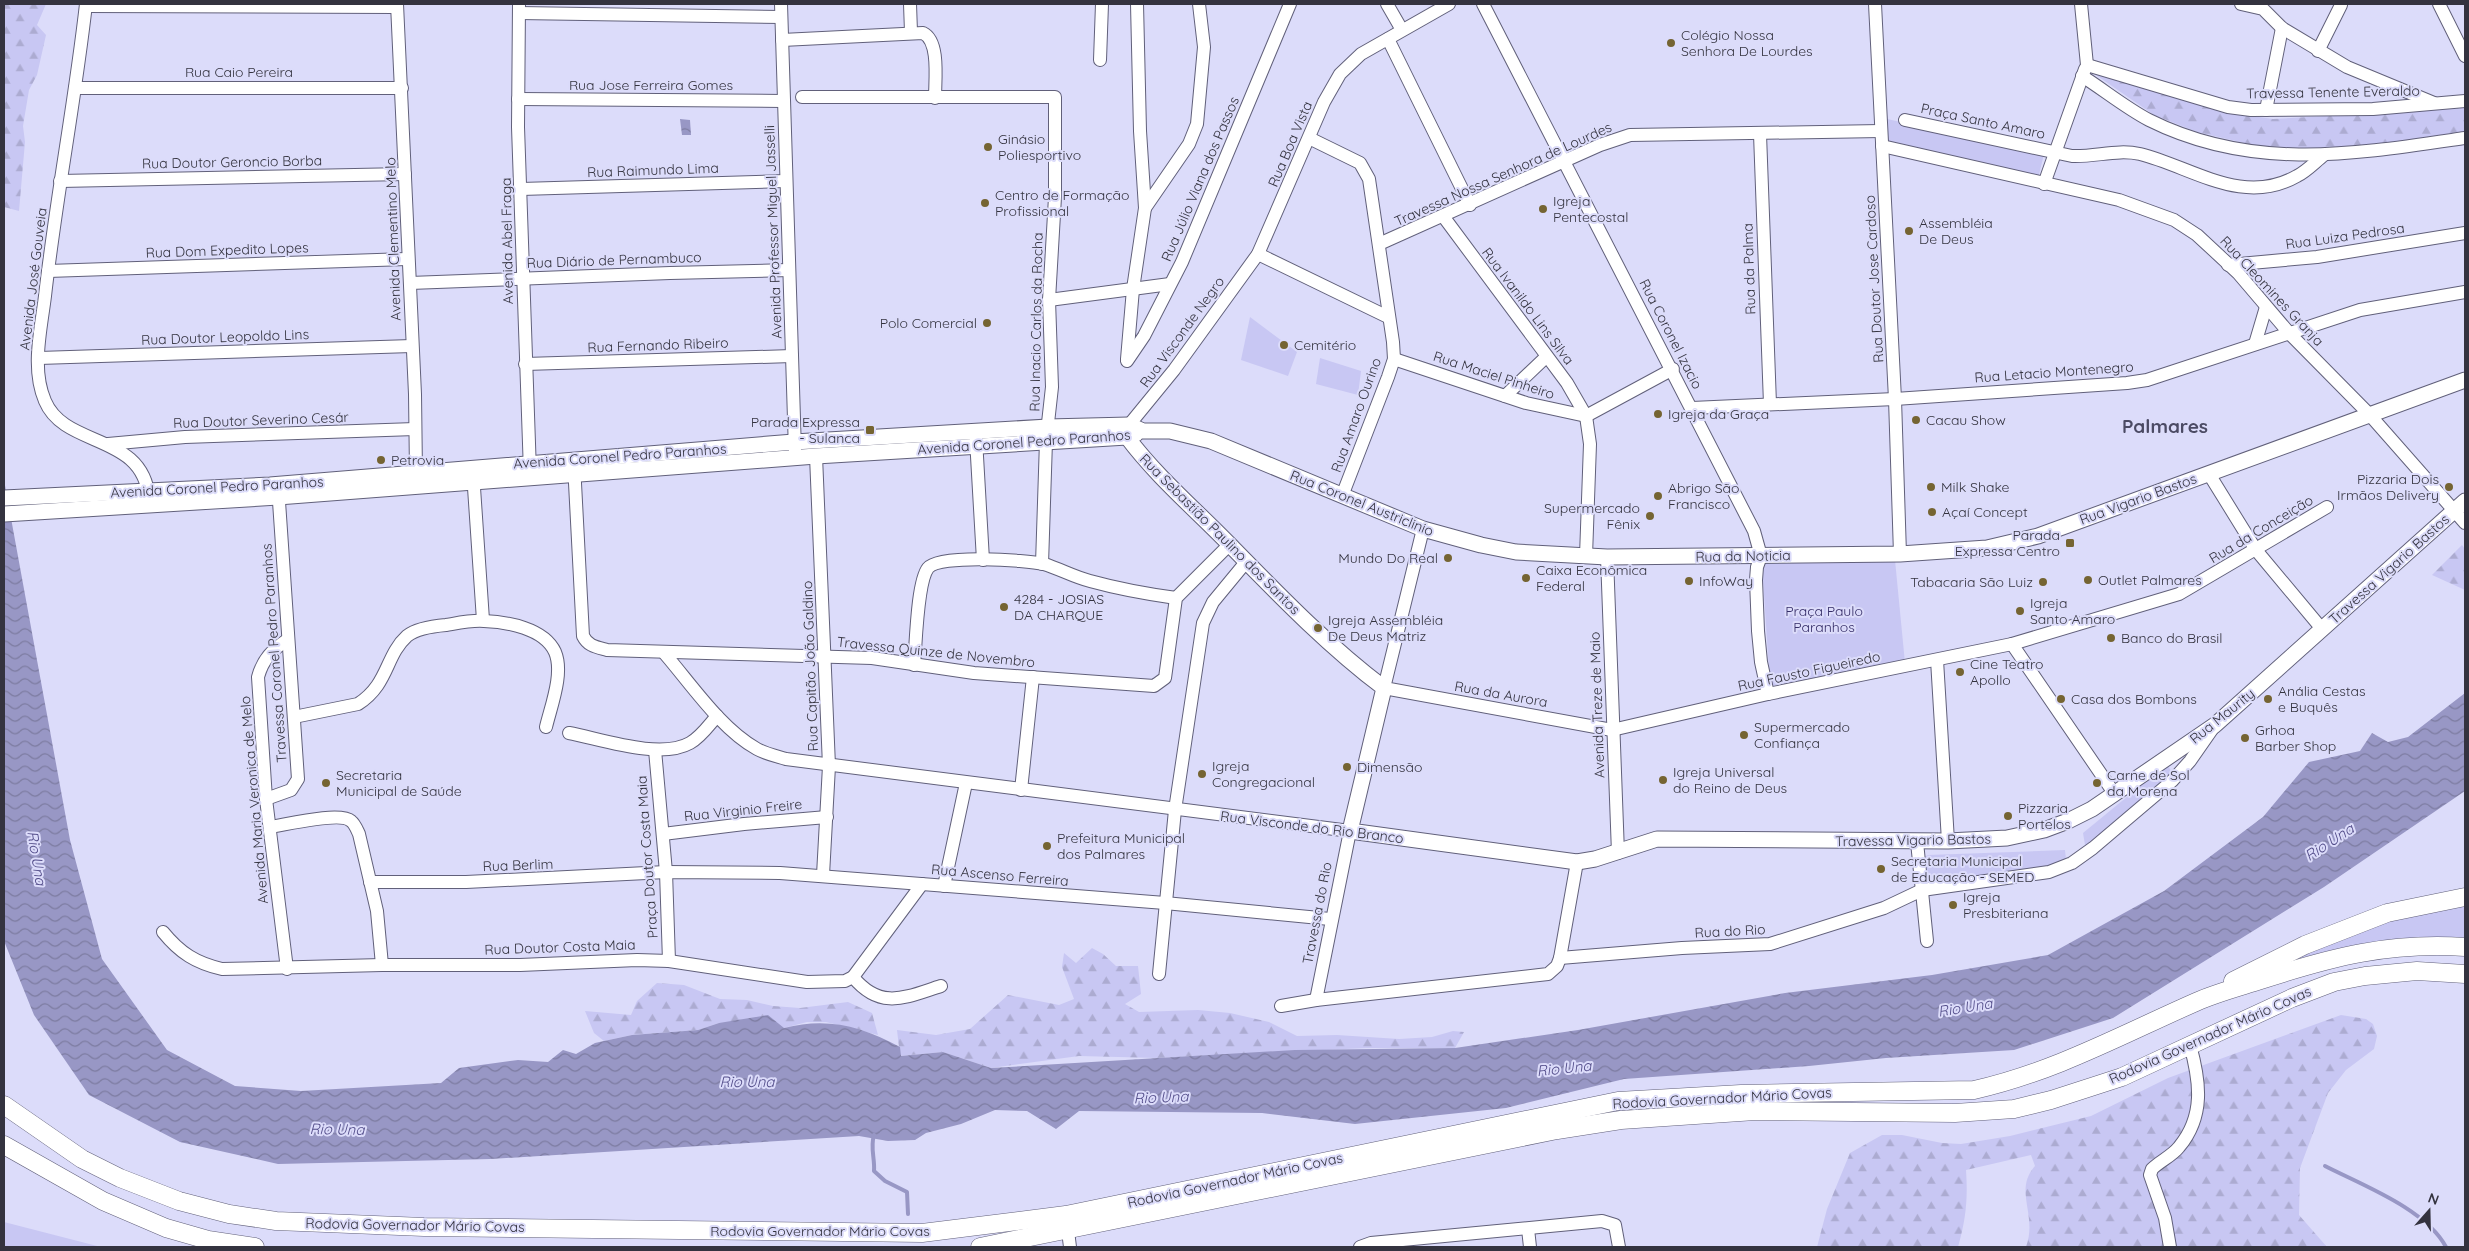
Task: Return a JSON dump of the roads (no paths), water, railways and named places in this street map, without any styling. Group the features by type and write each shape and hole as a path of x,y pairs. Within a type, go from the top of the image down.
{"highway":[{"path":"2198,1001 2261,966 2354,925 2386,913 2465,897"},
{"name":"Rodovia Governador Mário Covas","path":"4,1105 82,1159 120,1178 179,1201 229,1214 276,1221 424,1227 922,1233 1066,1215 1618,1102 1741,1094 1974,1090 2012,1082 2058,1066 2198,1001 2327,959 2362,952 2427,944 2465,947"},
{"name":"Rodovia Governador Mário Covas","path":"980,1247 1069,1239 1557,1130 1621,1120 1755,1111 1946,1113 2014,1109 2051,1100 2122,1077 2292,998 2334,982 2365,976 2416,971 2465,974"},
{"path":"4,1145 103,1201 166,1228 208,1240 255,1247"}],"main road":[{"name":"Rua Vigario Bastos","path":"1900,554 1987,548 2024,540 2465,380"},
{"name":"Rua Sebastião Paulino dos Santos","path":"1128,431 1149,466 1330,643 1384,688"},
{"name":"Avenida Coronel Pedro Paranhos","path":"4,514 149,498 278,491 411,478 574,467 796,458 881,445 1047,434 1143,431"},
{"name":"Rua Coronel Austriclinio","path":"1143,431 1170,431 1211,441 1423,529 1481,545 1516,552 1586,556"},
{"name":"Avenida Coronel Pedro Paranhos","path":"574,467 794,442 881,445"},
{"name":"Avenida Coronel Pedro Paranhos","path":"4,498 36,496 149,498"},
{"name":"Travessa Vigario Bastos","path":"2322,629 2460,506"},
{"name":"Rua da Noticia","path":"1586,556 1900,554"},
{"name":"Rua Maurity","path":"2114,793 2215,725 2322,629"},
{"path":"1350,831 1384,688"},
{"name":"Travessa Vigario Bastos","path":"1792,840 1917,842 2007,838 2044,830 2092,809 2114,793"},
{"name":"Rua Visconde do Rio Branco","path":"1350,831 1577,862 1595,860 1657,839 1792,840"}],"street":[{"name":"Avenida Professor Miguel Jasselli","path":"781,4 785,181 796,458"},
{"path":"910,4 910,32"},
{"path":"1100,60 1102,4"},
{"path":"1133,290 1145,208 1140,131 1137,4"},
{"path":"1145,208 1189,144 1197,124 1204,47 1200,4"},
{"name":"Rua Júlio Viana dos Passos","path":"1133,290 1127,361 1144,336 1182,262 1290,4"},
{"path":"1387,4 1402,30"},
{"name":"Rua Boa Vista","path":"1258,254 1332,86 1348,64 1361,54 1449,4"},
{"name":"Rua Coronel Izacio","path":"1483,4 1754,531 1761,556 1756,567 1756,606 1761,662 1768,694"},
{"name":"Rua Doutor Jose Cardoso","path":"1875,4 1895,399 1900,554"},
{"path":"2044,184 2084,70 2081,4"},
{"path":"2241,4 2264,6 2282,28 2318,51 2347,67 2437,104"},
{"path":"2439,4 2465,56"},
{"path":"86,5 397,5"},
{"name":"Avenida José Gouveia","path":"86,5 48,271 39,358 40,383 50,410 59,420 108,444 128,457 139,469 149,498"},
{"name":"Avenida Clementino Melo","path":"397,5 415,429 411,478"},
{"path":"2318,51 2341,5"},
{"path":"519,8 691,10 781,17"},
{"name":"Avenida Abel Fraga","path":"519,8 518,99 522,278 530,470"},
{"path":"2266,110 2282,28"},
{"path":"782,40 910,32 923,33 932,39 934,47 935,98 802,97"},
{"path":"1388,39 1470,205"},
{"path":"2084,70 2147,119 2178,133 2255,152 2324,155 2362,153 2465,138"},
{"name":"Travessa Tenente Everaldo","path":"2084,70 2228,107 2266,110 2373,109 2465,101"},
{"name":"Rua Caio Pereira","path":"75,88 402,88"},
{"name":"Rua Inacio Carlos da Rocha","path":"935,98 1055,97 1055,197 1050,300 1052,387 1047,434 1042,564"},
{"name":"Rua Jose Ferreira Gomes","path":"518,99 783,101"},
{"name":"Praça Santo Amaro","path":"1905,120 2054,152 2085,156 2111,151 2128,152 2142,155 2211,181 2248,188 2278,184 2297,176 2324,155"},
{"name":"Travessa Nossa Senhora de Lourdes","path":"1379,244 1600,146 1630,135 1881,131"},
{"name":"Rua da Palma","path":"1760,134 1770,404"},
{"name":"Rua Amaro Ourino","path":"1309,138 1350,157 1364,170 1369,179 1394,359 1376,412 1342,496"},
{"name":"Rua Cleomines Granja","path":"1882,146 2119,200 2174,220 2197,235 2228,264 2290,334 2460,506 2465,523"},
{"name":"Rua Doutor Geroncio Borba","path":"60,181 405,174"},
{"name":"Rua Raimundo Lima","path":"521,189 785,181"},
{"name":"Rua Ivanildo Lins Silva","path":"1443,216 1567,383 1586,416"},
{"name":"Rua Luiza Pedrosa","path":"2228,264 2317,257 2465,233"},
{"path":"1258,254 1388,317"},
{"name":"Rua Visconde Negro","path":"1128,431 1258,254"},
{"name":"Rua Dom Expedito Lopes","path":"48,271 408,259"},
{"name":"Rua Diário de Pernambuco","path":"410,284 522,278 789,270"},
{"path":"1050,300 1170,284"},
{"name":"Rua Letacio Montenegro","path":"1692,408 1895,399 2127,384 2147,380 2360,310 2465,292"},
{"path":"2255,344 2266,306"},
{"name":"Rua Doutor Leopoldo Lins","path":"39,358 412,346"},
{"name":"Rua Fernando Ribeiro","path":"525,364 792,356"},
{"path":"1505,396 1546,357"},
{"name":"Rua Maciel Pinheiro","path":"1394,359 1540,407 1586,416"},
{"path":"1586,556 1590,444 1586,416 1672,369"},
{"name":"Rua Doutor Severino Cesár","path":"108,444 194,437 415,429"},
{"path":"976,438 983,560"},
{"name":"Rua Capitão João Galdino","path":"816,456 826,656 829,766 823,875"},
{"name":"Travessa Quinze de Novembro","path":"574,467 583,636 586,642 592,646 607,650 665,654 872,658 974,673 1145,687 1154,686 1165,678 1176,598"},
{"name":"Travessa Vigario Bastos","path":"2209,474 2256,550 2322,629"},
{"path":"473,475 483,620"},
{"name":"Travessa Coronel Pedro Paranhos","path":"266,800 291,790 298,779 278,491"},
{"name":"Rua da Conceição","path":"2012,644 2179,594 2327,507"},
{"path":"1384,688 1423,529"},
{"path":"914,665 922,583 929,566 948,559 1042,564 1116,588 1176,598 1230,544"},
{"name":"Avenida Treze de Maio","path":"1606,557 1618,852"},
{"path":"1159,974 1175,810 1203,623 1213,602 1246,562"},
{"path":"294,717 358,704 368,698 376,689 399,646 407,636 422,629 483,620 524,627 545,640 554,651 558,671 546,727"},
{"name":"Avenida Maria Veronica de Melo","path":"286,969 266,800 258,676 266,657 287,640"},
{"path":"2012,644 2114,793"},
{"name":"Rua Fausto Figueiredo","path":"1612,730 1768,694 2012,644"},
{"name":"Rua Visconde do Rio Branco","path":"665,654 717,716 757,749 786,759 1350,831"},
{"path":"1937,660 1948,841"},
{"path":"1021,790 1033,677"},
{"name":"Rua da Aurora","path":"1384,688 1612,730"},
{"path":"568,733 655,750 677,748 689,743 717,716"},
{"name":"Rua do Rio","path":"1560,958 1682,948 1770,944 1884,908 1922,890 2049,872 2072,863 2112,834 2172,781 2190,761 2215,725"},
{"name":"Praça Doutor Costa Maia","path":"655,750 666,872 669,961"},
{"path":"944,886 966,783"},
{"path":"270,827 339,817 351,820 359,834 370,882 376,911 382,965"},
{"name":"Rua Virginio Freire","path":"663,834 744,824 827,818"},
{"name":"Travessa do Rio","path":"1316,1000 1330,919 1350,831"},
{"path":"1917,842 1927,941"},
{"path":"1281,1006 1316,1000 1548,974 1557,966 1560,958 1577,862"},
{"name":"Rua Ascenso Ferreira","path":"666,872 823,875 1165,903 1330,919"},
{"name":"Rua Berlim","path":"370,882 466,882 666,872"},
{"path":"922,884 853,977 864,991 895,1000 941,986"},
{"name":"Rua Doutor Costa Maia","path":"163,932 176,948 202,965 238,970 382,965 520,965 637,960 669,961 807,982 845,980 853,977"},
{"path":"2170,1247 2165,1218 2150,1175 2152,1169 2179,1147 2193,1124 2197,1113 2198,1079 2190,1046"},
{"path":"1360,1247 1370,1243 1442,1242 1528,1229 1610,1222 1615,1225 1619,1247"},
{"path":"1528,1229 1530,1247"}],"water":[{"path":"680,119 690,120 691,135 682,135"},
{"name":"Rio Una","path":"4,480 70,840 102,959 167,1050 235,1086 301,1091 441,1083 459,1068 518,1060 548,1062 563,1050 576,1054 595,1043 632,1035 698,1030 719,1023 768,1015 784,1028 815,1023 857,1029 900,1047 901,1056 943,1052 991,1068 1295,1050 1455,1048 1578,1030 1785,993 1932,975 2048,955 2164,891 2263,817 2309,762 2360,751 2372,733 2388,742 2408,737 2465,693 2465,791 2324,887 2113,1018 2014,1050 1886,1058 1809,1066 1624,1079 1506,1108 1355,1124 1262,1113 1079,1111 1056,1129 1027,1111 995,1110 961,1124 926,1133 915,1140 888,1141 859,1136 491,1159 278,1164 180,1142 89,1095 34,1015 4,941"}],"waterway":[{"path":"874,1135 872,1144 874,1171 885,1181 907,1192 908,1214"},
{"path":"2325,1166 2392,1199 2409,1210 2437,1233 2446,1247"}],"place":[{"name":"Colégio Nossa Senhora De Lourdes","path":"1671,43"},
{"name":"Ginásio Poliesportivo","path":"988,147"},
{"name":"Centro de Formação Profissional","path":"985,203"},
{"name":"Igreja Pentecostal","path":"1543,209"},
{"name":"Assembléia De Deus","path":"1909,231"},
{"name":"Polo Comercial","path":"987,323"},
{"name":"Cemitério","path":"1284,345"},
{"name":"Igreja da Graça","path":"1658,414"},
{"name":"Cacau Show","path":"1916,420"},
{"name":"Parada Expressa - Sulanca","path":"870,430"},
{"name":"Petrovia","path":"381,460"},
{"name":"Milk Shake","path":"1931,487"},
{"name":"Pizzaria Dois Irmãos Delivery","path":"2449,487"},
{"name":"Abrigo São Francisco","path":"1658,496"},
{"name":"Açaí Concept","path":"1932,512"},
{"name":"Supermercado Fênix","path":"1650,516"},
{"name":"Parada Expressa Centro","path":"2070,543"},
{"name":"Mundo Do Real","path":"1448,558"},
{"name":"Caixa Econômica Federal","path":"1526,578"},
{"name":"Outlet Palmares","path":"2088,580"},
{"name":"InfoWay","path":"1689,581"},
{"name":"Tabacaria São Luiz","path":"2043,582"},
{"name":"4284 - JOSIAS DA CHARQUE","path":"1004,607"},
{"name":"Igreja Santo Amaro","path":"2020,611"},
{"name":"Igreja Assembléia De Deus Matriz","path":"1318,628"},
{"name":"Banco do Brasil","path":"2111,638"},
{"name":"Cine Teatro Apollo","path":"1960,672"},
{"name":"Casa dos Bombons","path":"2061,699"},
{"name":"Anália Cestas e Buquês","path":"2268,699"},
{"name":"Supermercado Confiança","path":"1744,735"},
{"name":"Grhoa Barber Shop","path":"2245,738"},
{"name":"Dimensão","path":"1347,767"},
{"name":"Igreja Congregacional","path":"1202,774"},
{"name":"Igreja Universal do Reino de Deus","path":"1663,780"},
{"name":"Secretaria Municipal de Saúde","path":"326,783"},
{"name":"Carne de Sol da Morena","path":"2097,783"},
{"name":"Pizzaria Portelos","path":"2008,816"},
{"name":"Prefeitura Municipal dos Palmares","path":"1047,846"},
{"name":"Secretaria Municipal de Educação - SEMED","path":"1881,869"},
{"name":"Igreja Presbiteriana","path":"1953,905"}],"district":[{"name":"Palmares","path":"2165,426"}],"park label":[{"name":"Praça Paulo Paranhos","path":"1824,620"}]}
